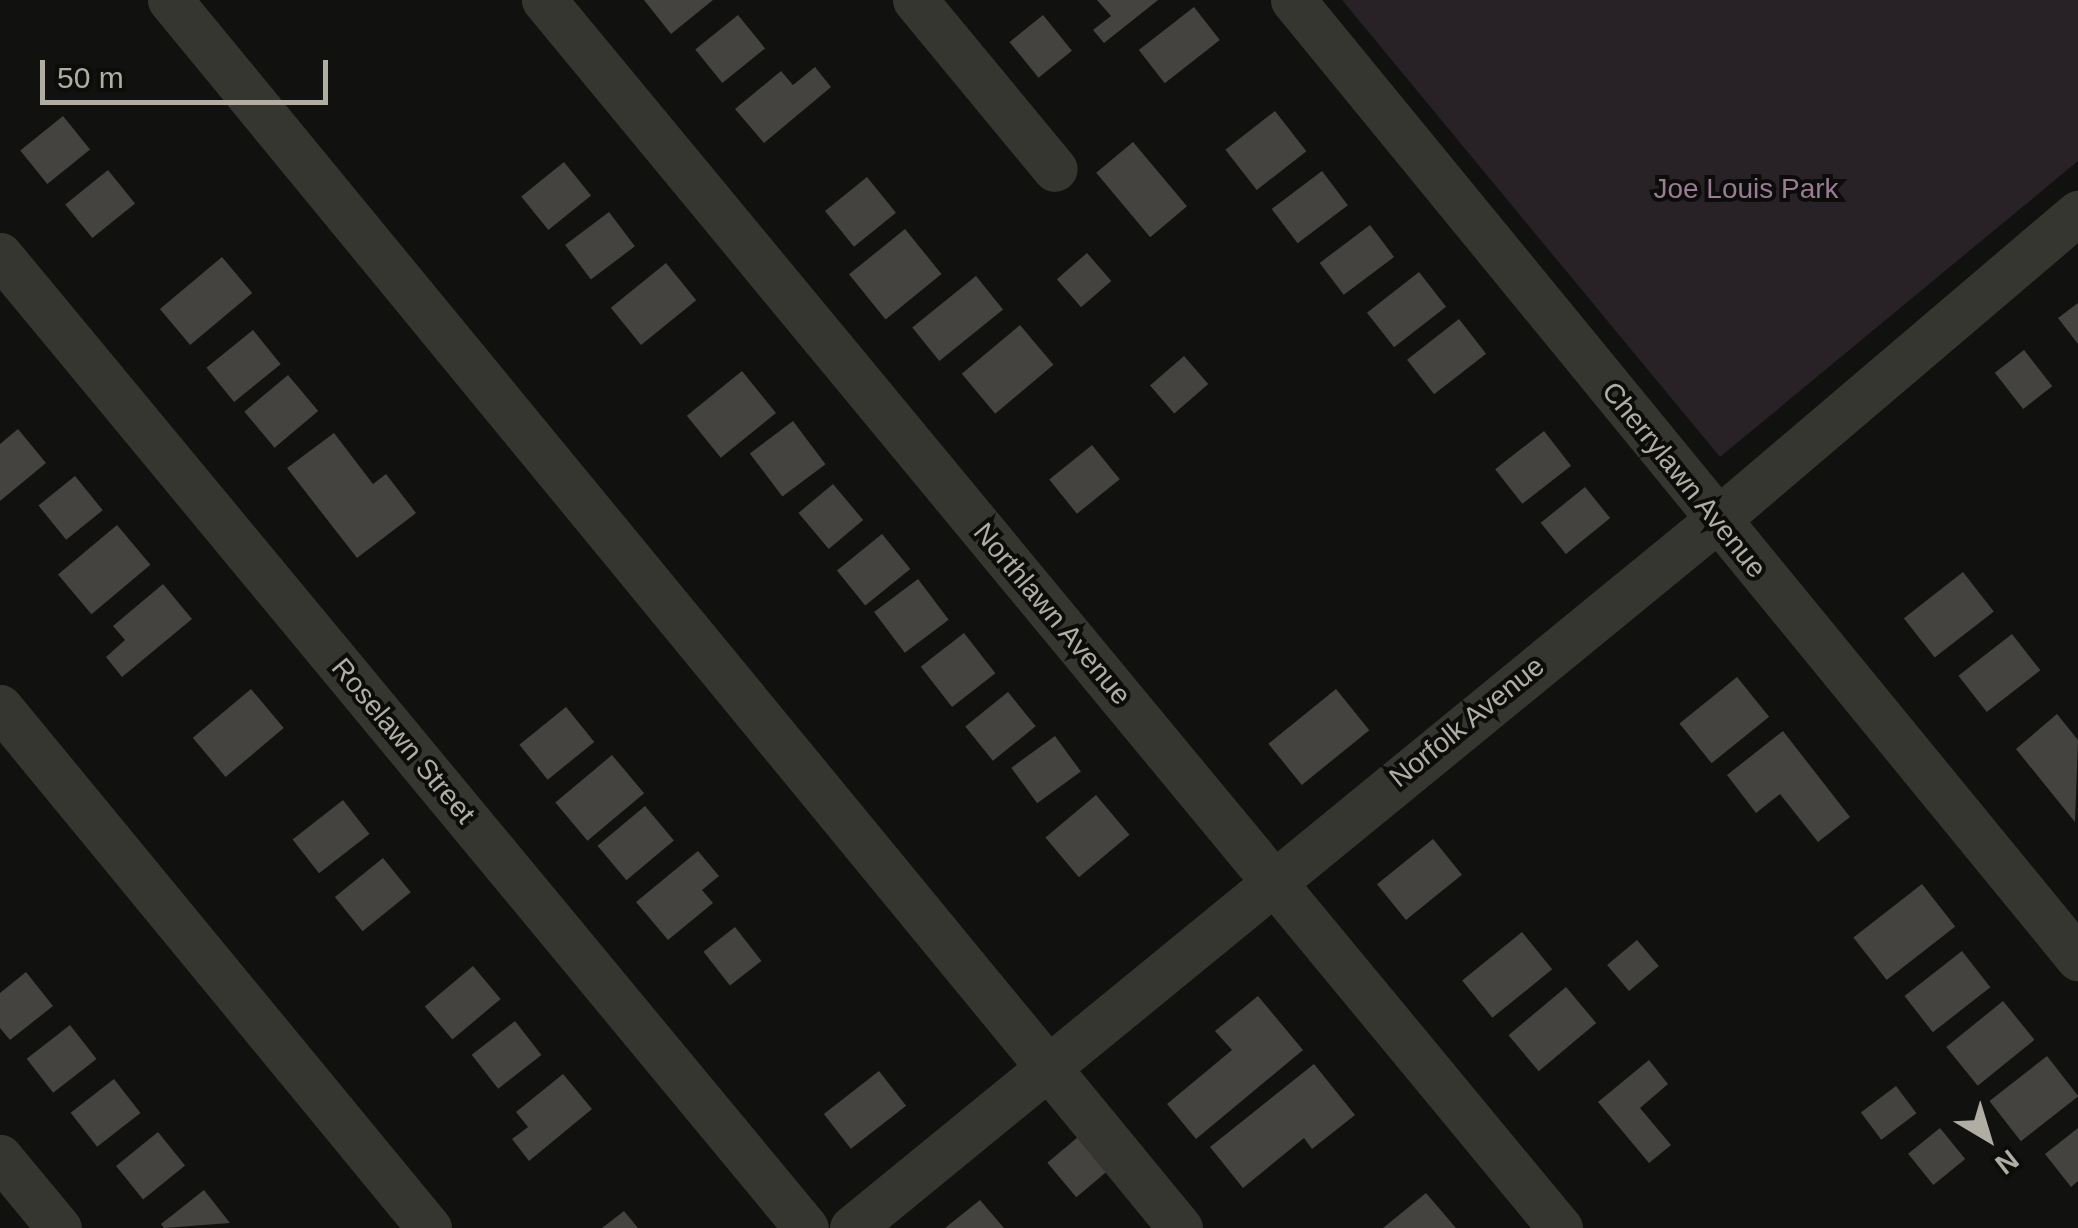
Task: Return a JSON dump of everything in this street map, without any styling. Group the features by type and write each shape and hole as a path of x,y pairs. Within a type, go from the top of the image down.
{"street":[{"path":"170,0 1180,1228"},
{"name":"Northlawn Avenue","path":"544,0 1560,1228"},
{"path":"915,0 1055,169"},
{"name":"Cherrylawn Avenue","path":"1293,0 2078,958"},
{"name":"Norfolk Avenue","path":"852,1228 1272,879 1717,520 2078,213"},
{"name":"Roselawn Street","path":"0,255 806,1228"},
{"path":"0,708 429,1228"},
{"path":"0,1157 59,1228"}],"green space":[{"name":"Joe Louis Park","path":"1342,0 2078,0 2078,161 1720,457"}],"building":[{"path":"644,0 713,0 671,34"},
{"path":"1097,0 1158,0 1104,43 1093,30 1111,16"},
{"path":"1194,7 1220,40 1165,83 1139,50"},
{"path":"738,15 765,48 722,83 695,50"},
{"path":"1043,15 1072,51 1039,78 1010,42"},
{"path":"815,67 831,87 764,143 735,109 781,71 793,85"},
{"path":"1275,111 1306,151 1257,190 1225,150"},
{"path":"63,116 90,149 47,184 20,151"},
{"path":"1133,142 1187,206 1150,237 1096,173"},
{"path":"564,162 591,195 548,230 521,197"},
{"path":"108,170 135,203 92,238 65,205"},
{"path":"1322,171 1348,205 1298,243 1272,209"},
{"path":"867,177 896,213 854,247 825,211"},
{"path":"609,212 635,246 591,279 565,245"},
{"path":"1370,225 1394,257 1344,295 1320,263"},
{"path":"905,229 942,274 886,319 849,274"},
{"path":"1087,253 1111,281 1081,307 1057,279"},
{"path":"222,257 252,293 190,345 160,309"},
{"path":"666,263 696,300 641,345 611,308"},
{"path":"1419,272 1446,307 1394,347 1367,313"},
{"path":"976,276 1003,309 939,361 912,328"},
{"path":"2078,303 2078,344 2058,318"},
{"path":"1459,319 1486,354 1434,394 1407,360"},
{"path":"1020,325 1053,365 995,414 962,374"},
{"path":"253,330 281,364 234,402 206,368"},
{"path":"2024,350 2052,386 2023,409 1995,373"},
{"path":"1184,356 1208,384 1174,413 1150,386"},
{"path":"742,371 776,413 721,458 687,416"},
{"path":"288,375 318,411 275,448 244,412"},
{"path":"793,421 825,464 782,497 750,453"},
{"path":"18,429 46,463 0,501 0,444"},
{"path":"1544,431 1571,466 1522,504 1495,469"},
{"path":"334,433 373,484 386,474 416,513 357,558 287,468"},
{"path":"1092,445 1120,479 1077,514 1049,480"},
{"path":"75,476 103,510 66,540 38,506"},
{"path":"833,484 863,520 829,549 799,513"},
{"path":"1585,487 1610,518 1566,554 1541,523"},
{"path":"117,525 150,565 91,614 58,574"},
{"path":"882,534 910,569 865,605 837,571"},
{"path":"1963,572 1994,611 1935,658 1904,618"},
{"path":"918,579 949,620 905,653 874,612"},
{"path":"163,584 192,619 122,677 106,657 125,640 113,626"},
{"path":"964,633 995,673 952,707 921,667"},
{"path":"2012,634 2040,670 1987,712 1958,676"},
{"path":"1737,677 1769,717 1712,763 1679,724"},
{"path":"251,689 284,728 226,777 193,738"},
{"path":"1336,689 1369,730 1302,785 1268,744"},
{"path":"1008,692 1036,726 993,761 965,727"},
{"path":"566,707 594,742 548,780 519,745"},
{"path":"2057,714 2078,740 2075,822 2016,749"},
{"path":"1783,731 1850,817 1818,842 1780,794 1756,813 1727,775"},
{"path":"1055,736 1081,772 1037,803 1011,768"},
{"path":"612,755 644,793 587,841 555,803"},
{"path":"1096,795 1129,835 1079,877 1045,837"},
{"path":"343,800 369,834 319,873 293,839"},
{"path":"645,806 674,840 626,880 598,846"},
{"path":"1433,839 1462,875 1406,920 1377,884"},
{"path":"698,851 719,876 702,890 713,903 668,940 636,902"},
{"path":"383,858 411,892 363,931 335,897"},
{"path":"1922,884 1955,927 1887,980 1853,938"},
{"path":"735,927 761,961 730,986 703,952"},
{"path":"1522,932 1552,969 1492,1018 1462,980"},
{"path":"1637,940 1659,966 1629,991 1607,965"},
{"path":"1962,951 1990,987 1933,1032 1904,996"},
{"path":"473,966 501,999 452,1039 425,1006"},
{"path":"26,972 53,1006 10,1040 0,1028 0,993"},
{"path":"1566,987 1596,1023 1539,1071 1509,1035"},
{"path":"1258,996 1303,1050 1196,1139 1167,1104 1232,1050 1215,1031"},
{"path":"2003,1001 2034,1040 1978,1086 1946,1047"},
{"path":"515,1021 541,1055 498,1089 472,1055"},
{"path":"70,1025 96,1059 53,1093 27,1059"},
{"path":"2047,1056 2078,1097 2021,1141 1989,1101"},
{"path":"1649,1060 1668,1084 1640,1108 1671,1145 1649,1163 1598,1102"},
{"path":"1314,1064 1355,1115 1312,1149 1304,1138 1243,1188 1210,1147"},
{"path":"879,1071 906,1106 851,1149 824,1114"},
{"path":"563,1074 592,1109 529,1161 512,1139 528,1127 516,1112"},
{"path":"114,1079 140,1113 97,1147 71,1113"},
{"path":"1896,1086 1916,1113 1881,1140 1861,1112"},
{"path":"1940,1128 1965,1159 1933,1185 1908,1154"},
{"path":"2078,1128 2078,1181 2071,1187 2045,1154"},
{"path":"158,1132 185,1165 143,1199 116,1166"},
{"path":"1078,1137 1107,1171 1076,1197 1047,1163"},
{"path":"204,1190 230,1223 164,1228 161,1224"},
{"path":"1426,1193 1456,1228 1383,1228"},
{"path":"980,1200 1004,1228 945,1228"},
{"path":"624,1211 638,1228 602,1228"}]}
